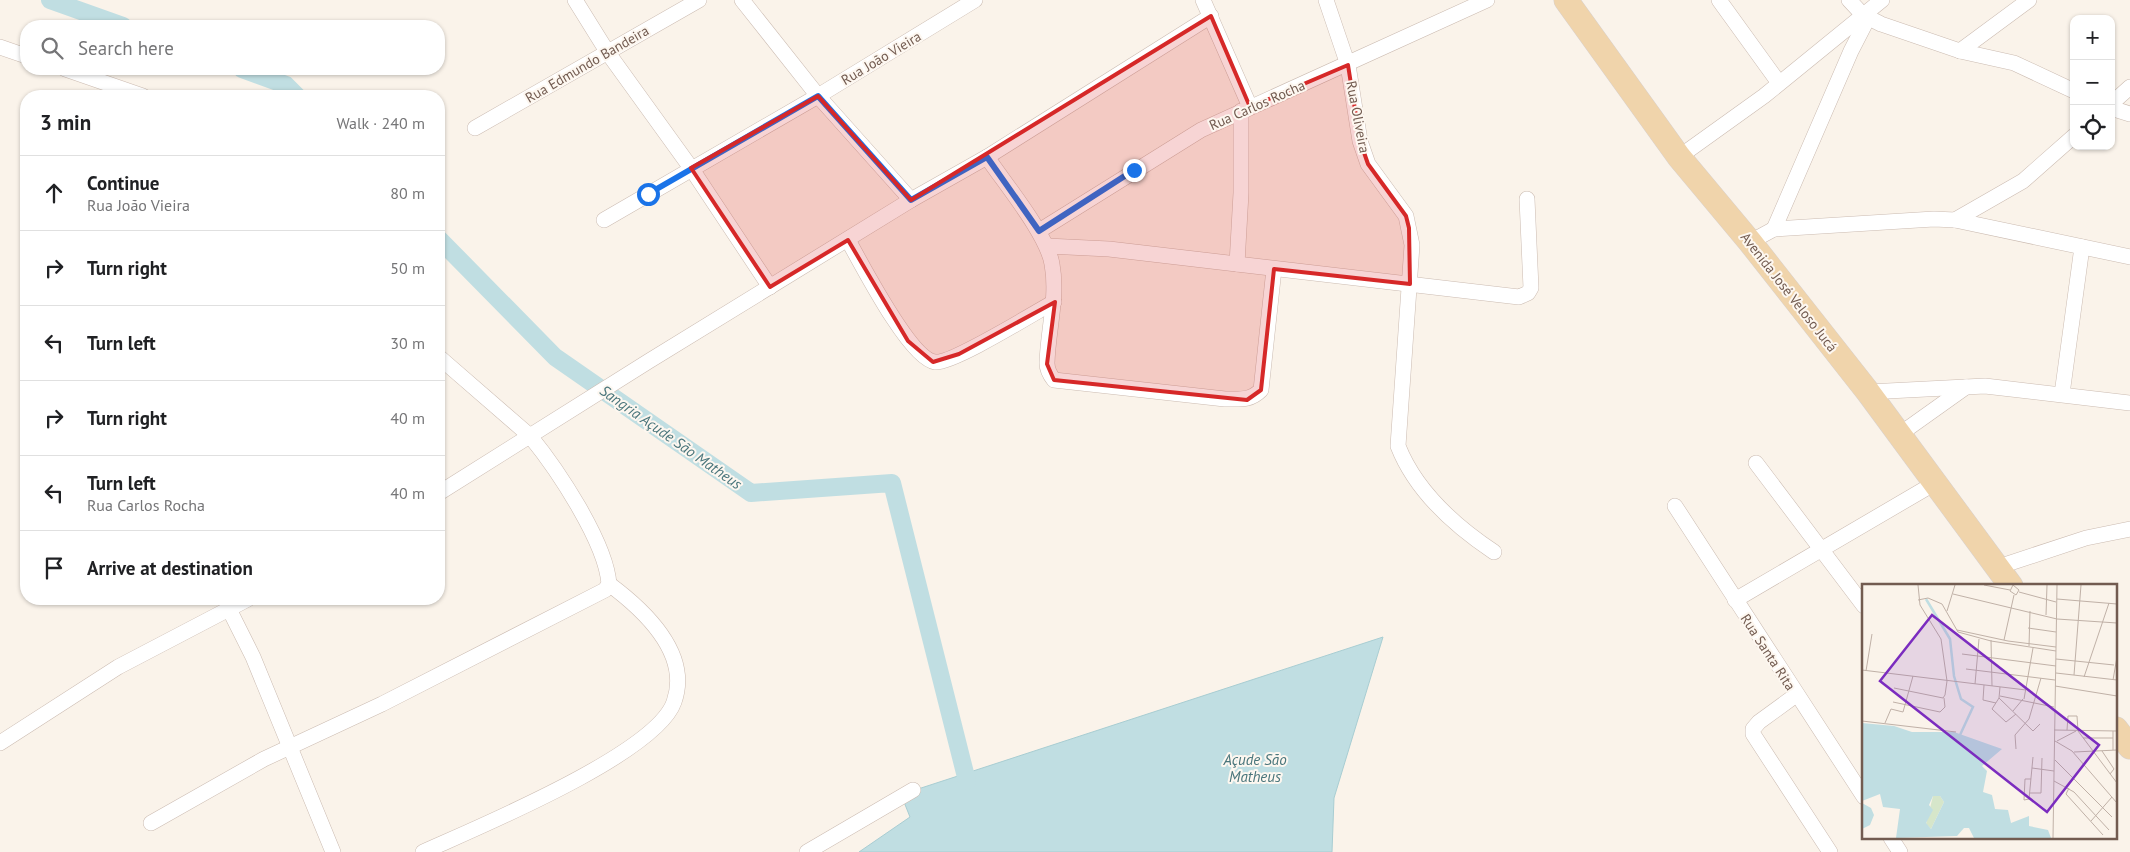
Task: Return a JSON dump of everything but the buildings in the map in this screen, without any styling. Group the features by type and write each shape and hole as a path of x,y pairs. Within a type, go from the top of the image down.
{"main road":[{"name":"Avenida José Veloso Jucá","path":"1566,0 1680,156 1868,392 2004,576"},
{"path":"2118,732 2130,747"}],"street":[{"path":"575,0 608,52 691,168 770,287"},
{"name":"Rua Edmundo Bandeira","path":"475,128 700,0"},
{"path":"742,0 818,96 911,200"},
{"name":"Rua João Vieira","path":"604,220 818,96 975,0"},
{"path":"1203,0 1246,109 1237,264"},
{"name":"Rua Oliveira","path":"1326,0 1348,65 1360,141 1368,164 1406,216 1412,246 1398,446 1404,463 1440,508 1462,530 1494,552"},
{"name":"Rua Carlos Rocha","path":"1039,231 1201,130 1348,65 1487,0"},
{"path":"1719,0 1779,83"},
{"path":"1849,0 1866,17 1960,51 2014,63 2070,89"},
{"path":"1680,156 1866,17 1882,0"},
{"path":"1960,51 2029,0"},
{"path":"445,489 911,200 987,157 1210,16"},
{"path":"1774,229 1866,17"},
{"path":"0,48 20,54"},
{"path":"82,75 126,90"},
{"path":"2115,100 2130,86"},
{"path":"2115,109 2130,114"},
{"path":"1955,220 2022,181 2070,139"},
{"path":"987,157 1039,231 1047,246 1054,277 1054,302 1047,364 1049,374 1054,380 1247,400 1255,397 1261,390 1274,269"},
{"path":"1047,246 1109,248 1514,297 1524,296 1528,292 1531,280 1527,199"},
{"path":"1750,242 1774,229 1934,219 1955,220 2130,257"},
{"path":"848,240 908,341 933,362 942,362 1054,302"},
{"path":"2062,394 2082,247"},
{"path":"423,852 551,792 610,761 642,740 668,714 677,690 674,656 652,625 631,602 609,584 605,560 559,476 530,436 445,362"},
{"path":"1900,434 1966,387"},
{"path":"1868,392 2002,387 2130,403"},
{"path":"1756,463 1862,603"},
{"path":"1735,600 1935,483"},
{"name":"Rua Santa Rita","path":"1675,506 1862,794"},
{"path":"2004,576 2086,538 2130,529"},
{"path":"151,823 291,746 382,704 598,595 609,584"},
{"path":"0,743 118,667 237,605"},
{"path":"229,609 254,657 333,852"},
{"path":"1796,695 1759,722 1753,729 1754,734 1830,852"},
{"path":"807,852 913,790"},
{"path":"1892,840 1900,852"}],"highlighted area":[{"path":"1211,16 1250,107 1348,65 1360,141 1368,164 1406,216 1409,228 1410,284 1274,269 1261,390 1247,400 1054,380 1047,364 1055,302 959,354 933,362 908,341 848,240 770,287 691,168 818,96 911,200"}],"water":[{"name":"Açude São Matheus","path":"1383,637 1334,798 1332,852 859,852 910,817 902,797 915,790"}],"waterway":[{"name":"Sangria Açude São Matheus","path":"50,0 106,20"},
{"name":"Sangria Açude São Matheus","path":"258,75 286,85 291,90"},
{"name":"Sangria Açude São Matheus","path":"445,245 555,357 751,493 892,483 967,781"}],"route":[{"path":"648,194 818,96 911,200 987,157 1039,231 1134,170"}]}
